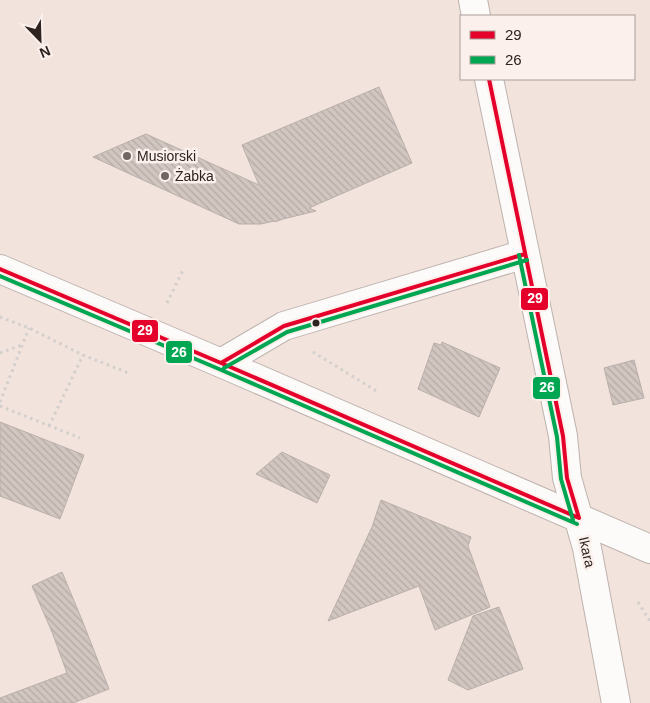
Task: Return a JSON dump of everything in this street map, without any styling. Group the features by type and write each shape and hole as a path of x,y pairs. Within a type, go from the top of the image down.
{"street":[{"path":"473,0 476,15"},
{"name":"Ikara","path":"489,80 564,436 567,478 588,548 616,703"},
{"path":"221,363 284,326 525,254"},
{"path":"0,269 650,549"}],"path":[{"path":"163,310 184,268"},
{"path":"0,316 83,355 131,374"},
{"path":"0,402 29,328"},
{"path":"0,353 23,345"},
{"path":"310,350 381,394"},
{"path":"49,426 83,355"},
{"path":"0,406 80,438"},
{"path":"638,602 650,621"}],"building":[{"path":"379,87 412,163 309,208 316,211 275,222 239,224 93,157 146,134 259,185 242,145"},
{"path":"442,342 500,368 479,417 418,389 434,343 441,345"},
{"path":"634,360 644,398 613,405 604,368"},
{"path":"0,422 84,455 60,519 0,496"},
{"path":"282,452 330,475 317,503 256,474"},
{"path":"381,500 471,537 468,546 490,607 435,630 419,586 328,621 372,527"},
{"path":"62,572 109,689 73,703 0,703 0,698 67,673 32,586"},
{"path":"499,607 523,669 468,690 448,680 473,616"}],"transit line":[{"name":"29","path":"489,80 563,436 567,478 579,518"},
{"name":"29","path":"221,363 284,326 525,254"},
{"name":"26","path":"519,255 557,437 561,479 573,520"},
{"name":"26","path":"224,368 287,332 527,260"},
{"name":"29","path":"0,269 579,518"},
{"name":"26","path":"0,276 577,524"}],"place":[{"name":"Musiorski","path":"127,156"},
{"name":"Żabka","path":"165,176"}]}
